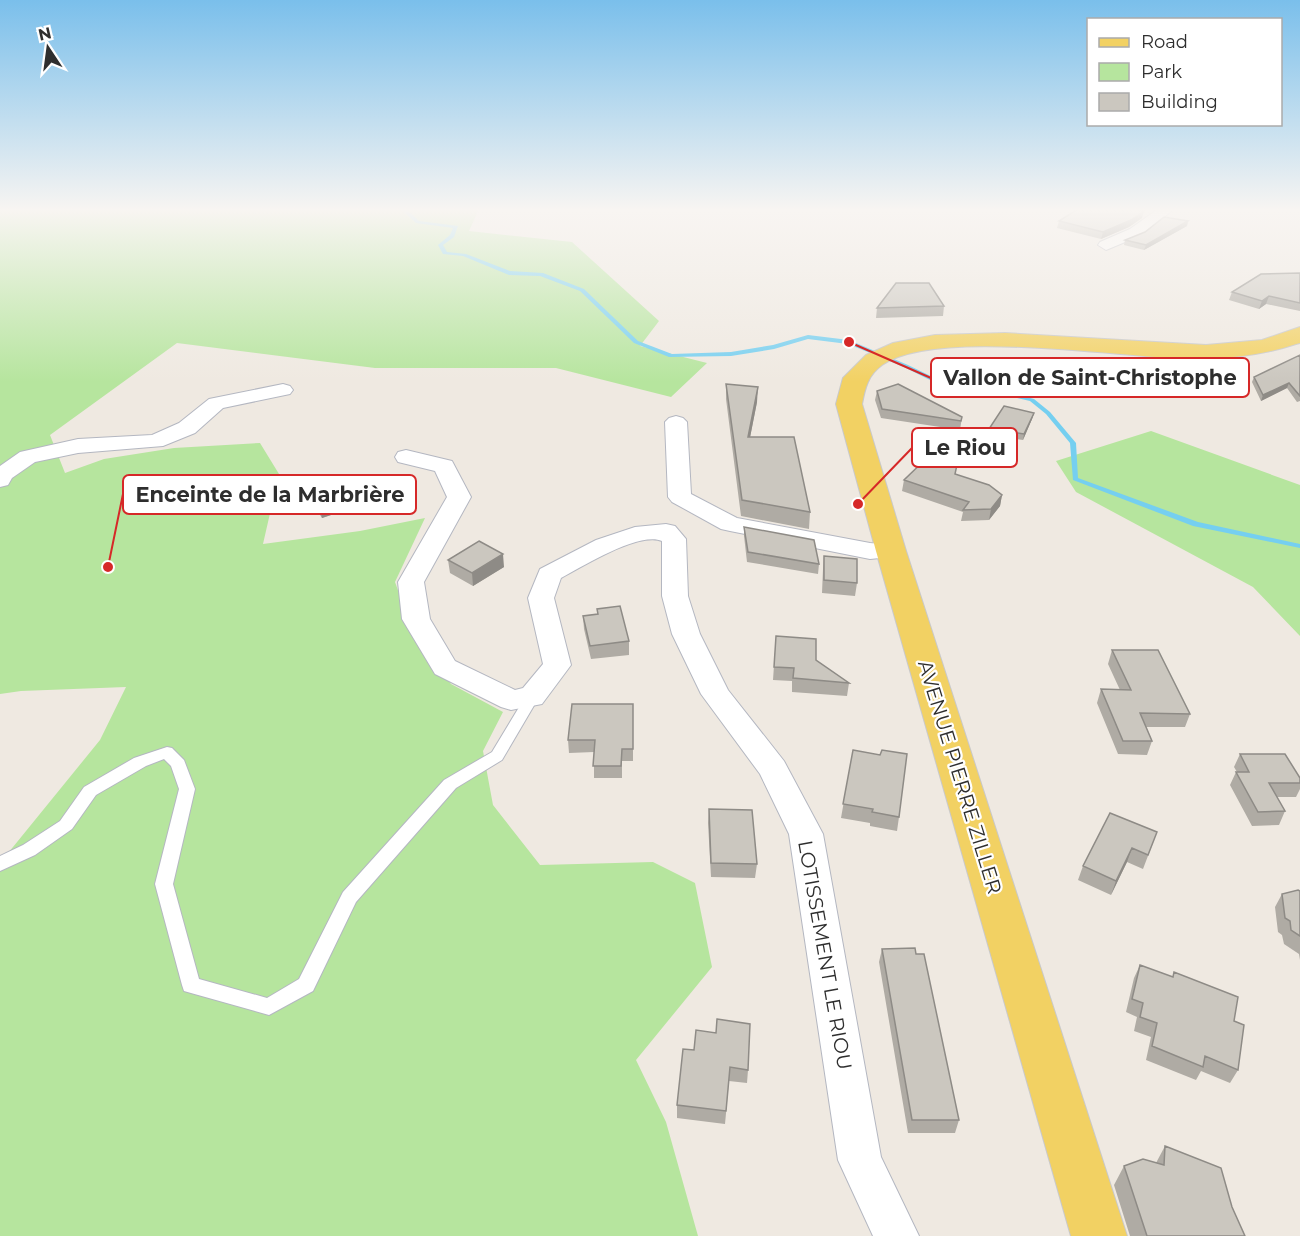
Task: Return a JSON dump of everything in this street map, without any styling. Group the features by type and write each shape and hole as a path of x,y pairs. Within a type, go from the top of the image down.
{"main road":[{"name":"AVENUE PIERRE ZILLER","path":"1099,1236 891,551 849,404 849,388 856,375 878,358 909,346 953,340 998,339 1193,352 1258,346 1300,334"}],"street":[{"path":"0,480 2,475 28,457 78,446 155,441 187,428 216,403 283,390"},
{"path":"676,422 680,497 730,524 870,551 891,551"},
{"path":"406,457 444,466 459,497 411,582 416,619 445,667 512,700 531,697"},
{"name":"LOTISSEMENT LE RIOU","path":"531,697 557,665 542,598 549,574 616,540 653,531 666,531 674,539 675,596 686,634 716,694 773,769 806,834 860,1160 896,1236"}],"lane":[{"path":"0,864 28,850 66,825 90,791 140,762 167,752 178,764 187,789 164,884 191,985 269,1007 306,985 349,897 450,784 497,756 531,697"}],"green space":[{"path":"0,267 599,267 659,321 640,346 707,363 671,397 556,368 375,368 177,343 50,435 65,473 104,459 174,448 260,443 279,474 263,544 360,531 425,518 395,582 413,632 451,684 503,712 483,751 493,805 540,865 653,862 695,883 712,967 636,1060 666,1122 698,1236 0,1236 0,863 100,740 126,687 21,691 0,694"},
{"path":"1151,431 1300,485 1300,636 1253,587 1076,492 1056,461"}],"building":[{"path":"1300,273 1300,303 1269,296 1262,301 1232,292 1261,274"},
{"path":"896,283 929,283 944,306 877,308"},
{"path":"1300,355 1300,396 1289,383 1263,395 1254,377"},
{"path":"726,384 758,387 748,437 794,437 810,512 742,500"},
{"path":"898,384 962,417 961,421 882,409 877,391"},
{"path":"1004,406 1034,413 1024,434 989,429"},
{"path":"933,452 958,460 955,474 989,485 1002,495 991,509 963,510 969,502 904,480"},
{"path":"744,527 814,540 819,564 748,552"},
{"path":"479,541 503,554 472,573 448,560"},
{"path":"824,556 857,559 857,583 824,580"},
{"path":"620,606 629,641 590,646 583,616 598,614 597,609"},
{"path":"776,636 816,639 816,660 849,683 793,678 794,668 774,667"},
{"path":"1112,650 1158,650 1190,714 1140,713 1152,741 1123,741 1101,689 1131,690"},
{"path":"572,704 633,704 633,749 622,749 621,766 593,766 595,740 568,740"},
{"path":"853,750 880,755 882,750 907,754 899,817 872,812 873,809 843,804"},
{"path":"1240,754 1285,754 1300,778 1300,783 1269,783 1285,811 1258,812 1236,772 1249,772"},
{"path":"709,809 752,810 757,864 711,863"},
{"path":"1110,813 1157,832 1148,855 1132,848 1116,881 1083,866"},
{"path":"1300,891 1300,936 1291,930 1290,921 1285,918 1282,894"},
{"path":"915,948 916,954 924,954 959,1120 912,1120 882,949"},
{"path":"1140,965 1173,977 1174,972 1238,997 1234,1021 1244,1025 1238,1070 1205,1056 1203,1067 1152,1046 1157,1023 1140,1017 1143,1003 1132,999"},
{"path":"717,1019 750,1024 748,1070 730,1067 726,1111 677,1105 683,1049 694,1050 696,1030 716,1033"},
{"path":"1165,1146 1221,1168 1232,1207 1245,1236 1147,1236 1124,1166 1143,1159 1164,1165"}],"waterway":[{"path":"493,267 509,273 541,274 582,290 636,342 671,356 731,354 774,347 808,337 849,342 948,387 1000,392 1032,400 1048,413 1073,443 1075,479 1196,524 1300,546"}],"place":[{"name":"Vallon de Saint-Christophe","path":"849,342"},
{"name":"Le Riou","path":"858,504"},
{"name":"Enceinte de la Marbrière","path":"108,567"}]}
